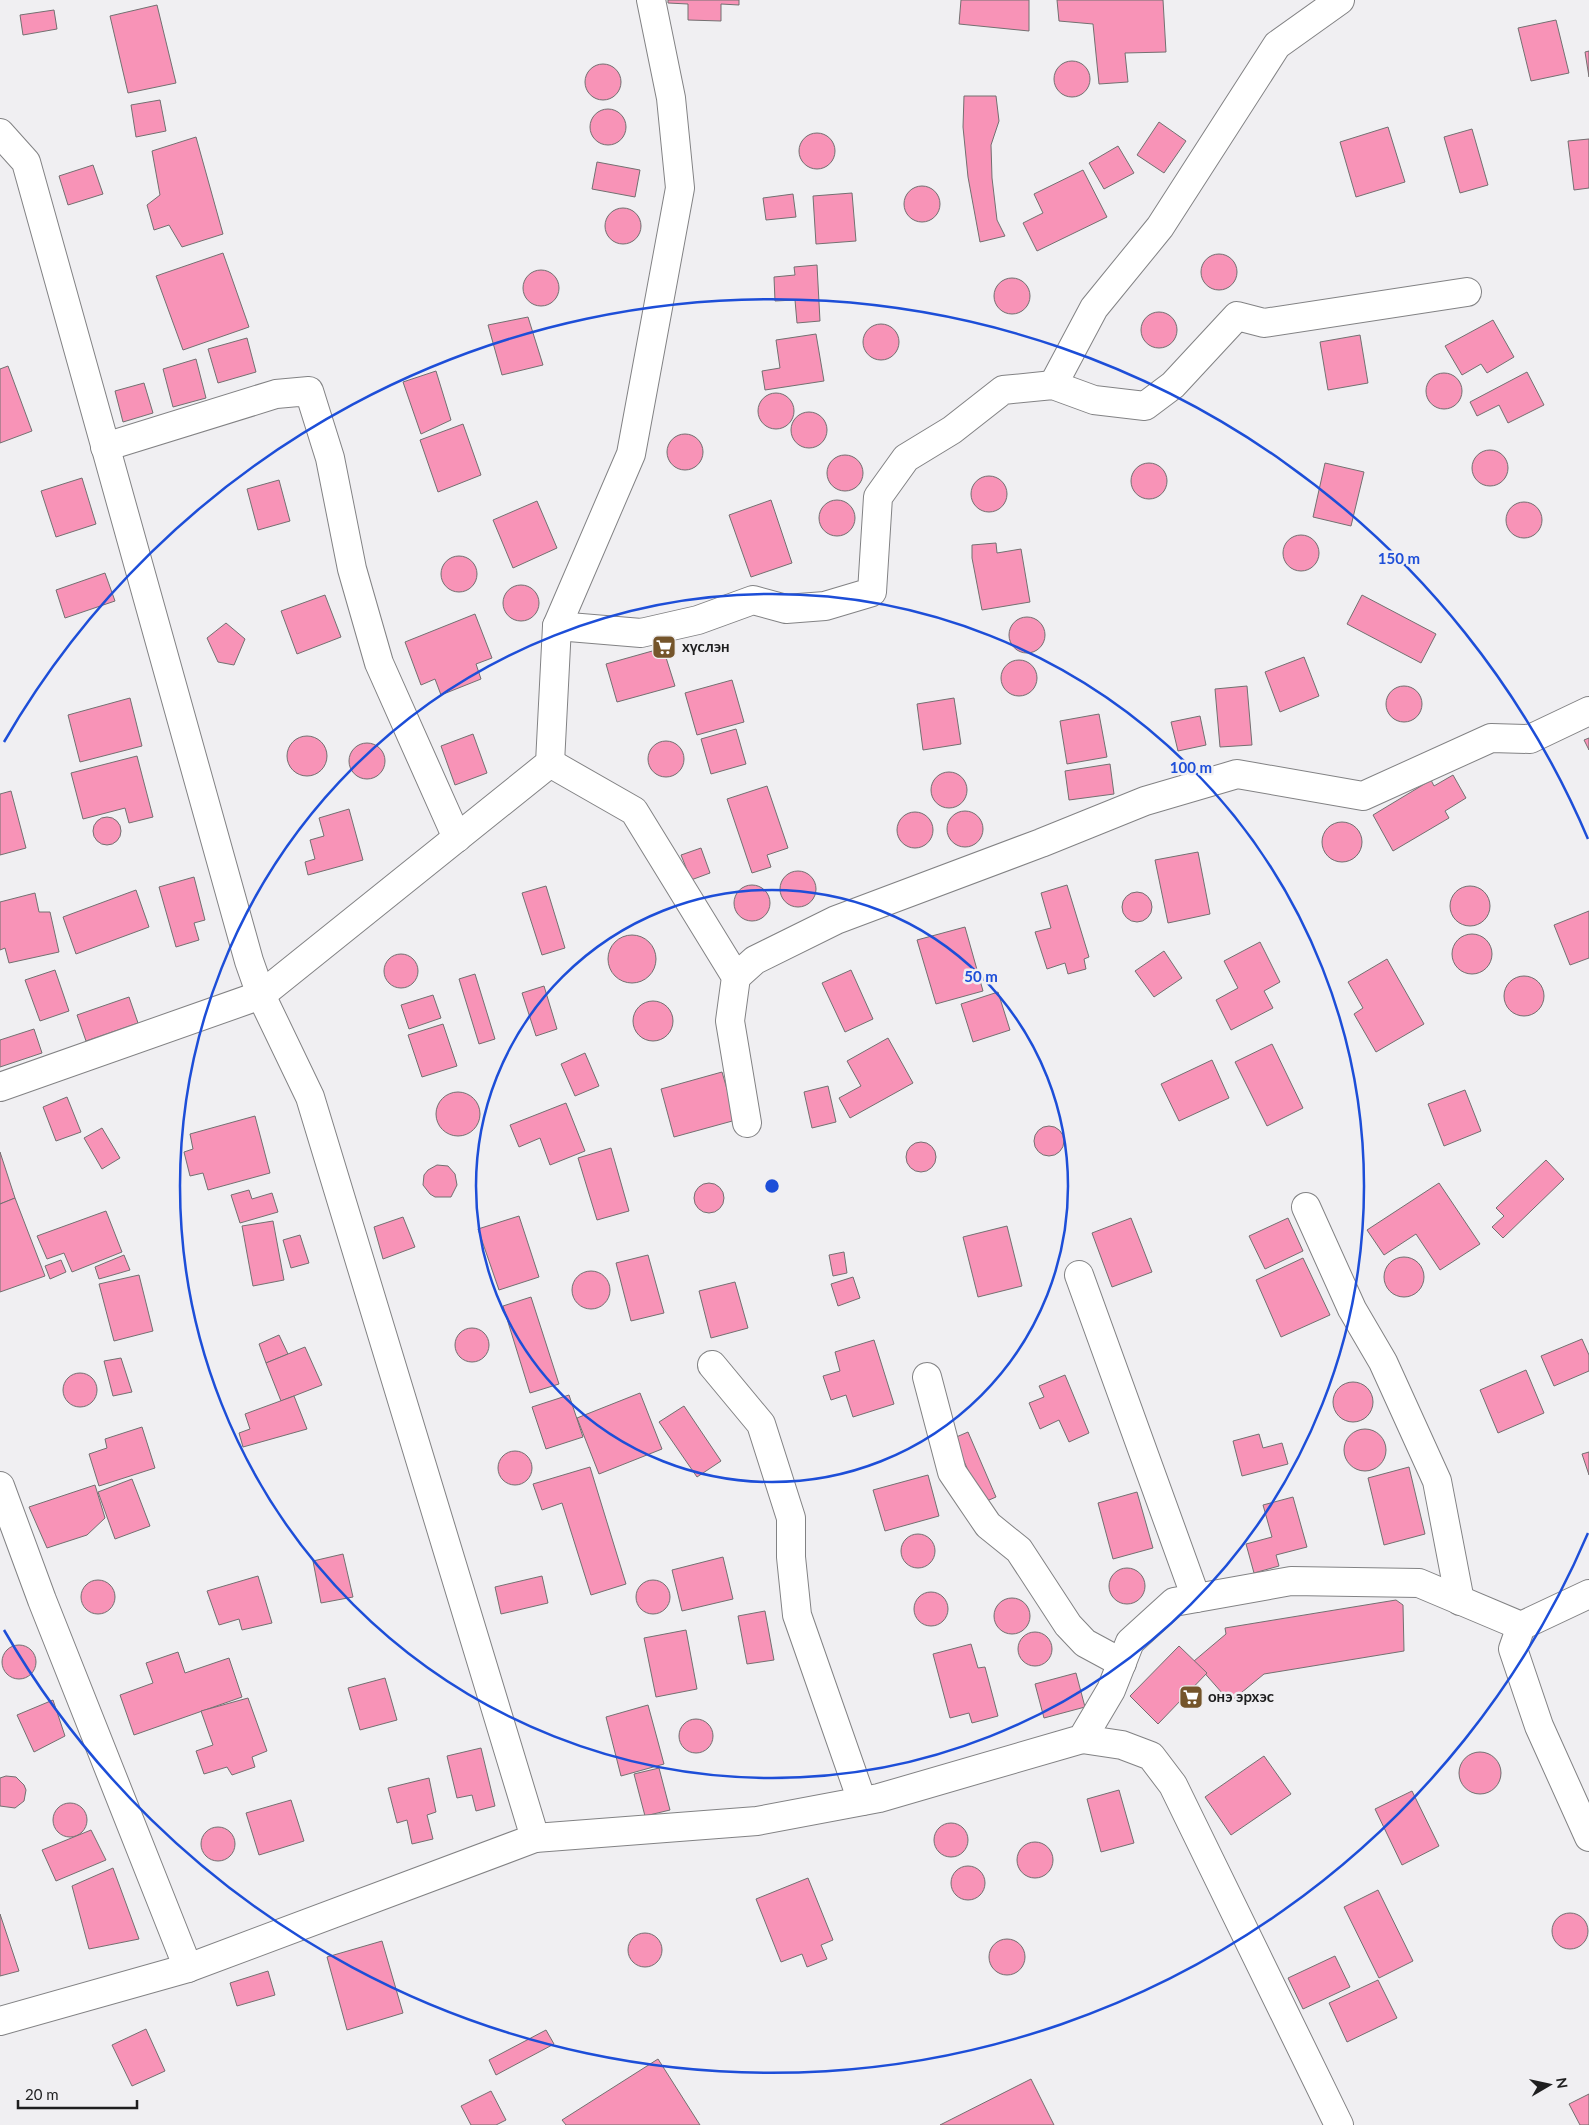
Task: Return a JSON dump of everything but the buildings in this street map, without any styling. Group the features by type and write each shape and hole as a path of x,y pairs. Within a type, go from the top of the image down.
{"street":[{"path":"0,1087 261,995 550,763 557,626 631,454 680,188 671,98 651,0"},
{"path":"1053,385 1094,308 1160,227 1277,45 1340,0"},
{"path":"0,133 26,162 261,995 310,1098 535,1838"},
{"path":"557,626 641,633 698,620 753,600 786,609 825,606 872,592 878,497 906,458 952,430 1003,390 1053,385 1094,400 1145,406 1173,385 1238,316 1264,323 1468,292"},
{"path":"105,447 276,394 309,391 330,458 352,569 379,663 457,838"},
{"path":"736,977 755,960 836,920 1041,843 1145,801 1238,774 1364,796 1491,738 1530,738 1589,711"},
{"path":"550,763 634,811 736,977 730,1021 747,1123"},
{"path":"1306,1207 1352,1309 1382,1362 1437,1481 1460,1601"},
{"path":"1079,1275 1196,1598"},
{"path":"712,1366 761,1424 790,1518 797,1615 862,1801"},
{"path":"927,1377 952,1472 988,1525 1019,1550 1068,1625 1085,1642 1122,1664"},
{"path":"0,1486 42,1600 188,1968"},
{"path":"1082,1739 1112,1690 1130,1642 1174,1602 1291,1581 1419,1583 1521,1626"},
{"path":"1589,1594 1521,1626 1513,1649 1540,1726 1589,1837"},
{"path":"0,2021 188,1968 535,1838 756,1821 862,1801 1082,1739 1122,1745 1151,1756 1173,1785 1338,2125"}],"place":[{"name":"хүслэн","path":"664,647"},
{"name":"онэ эрхэс","path":"1191,1697"}]}
